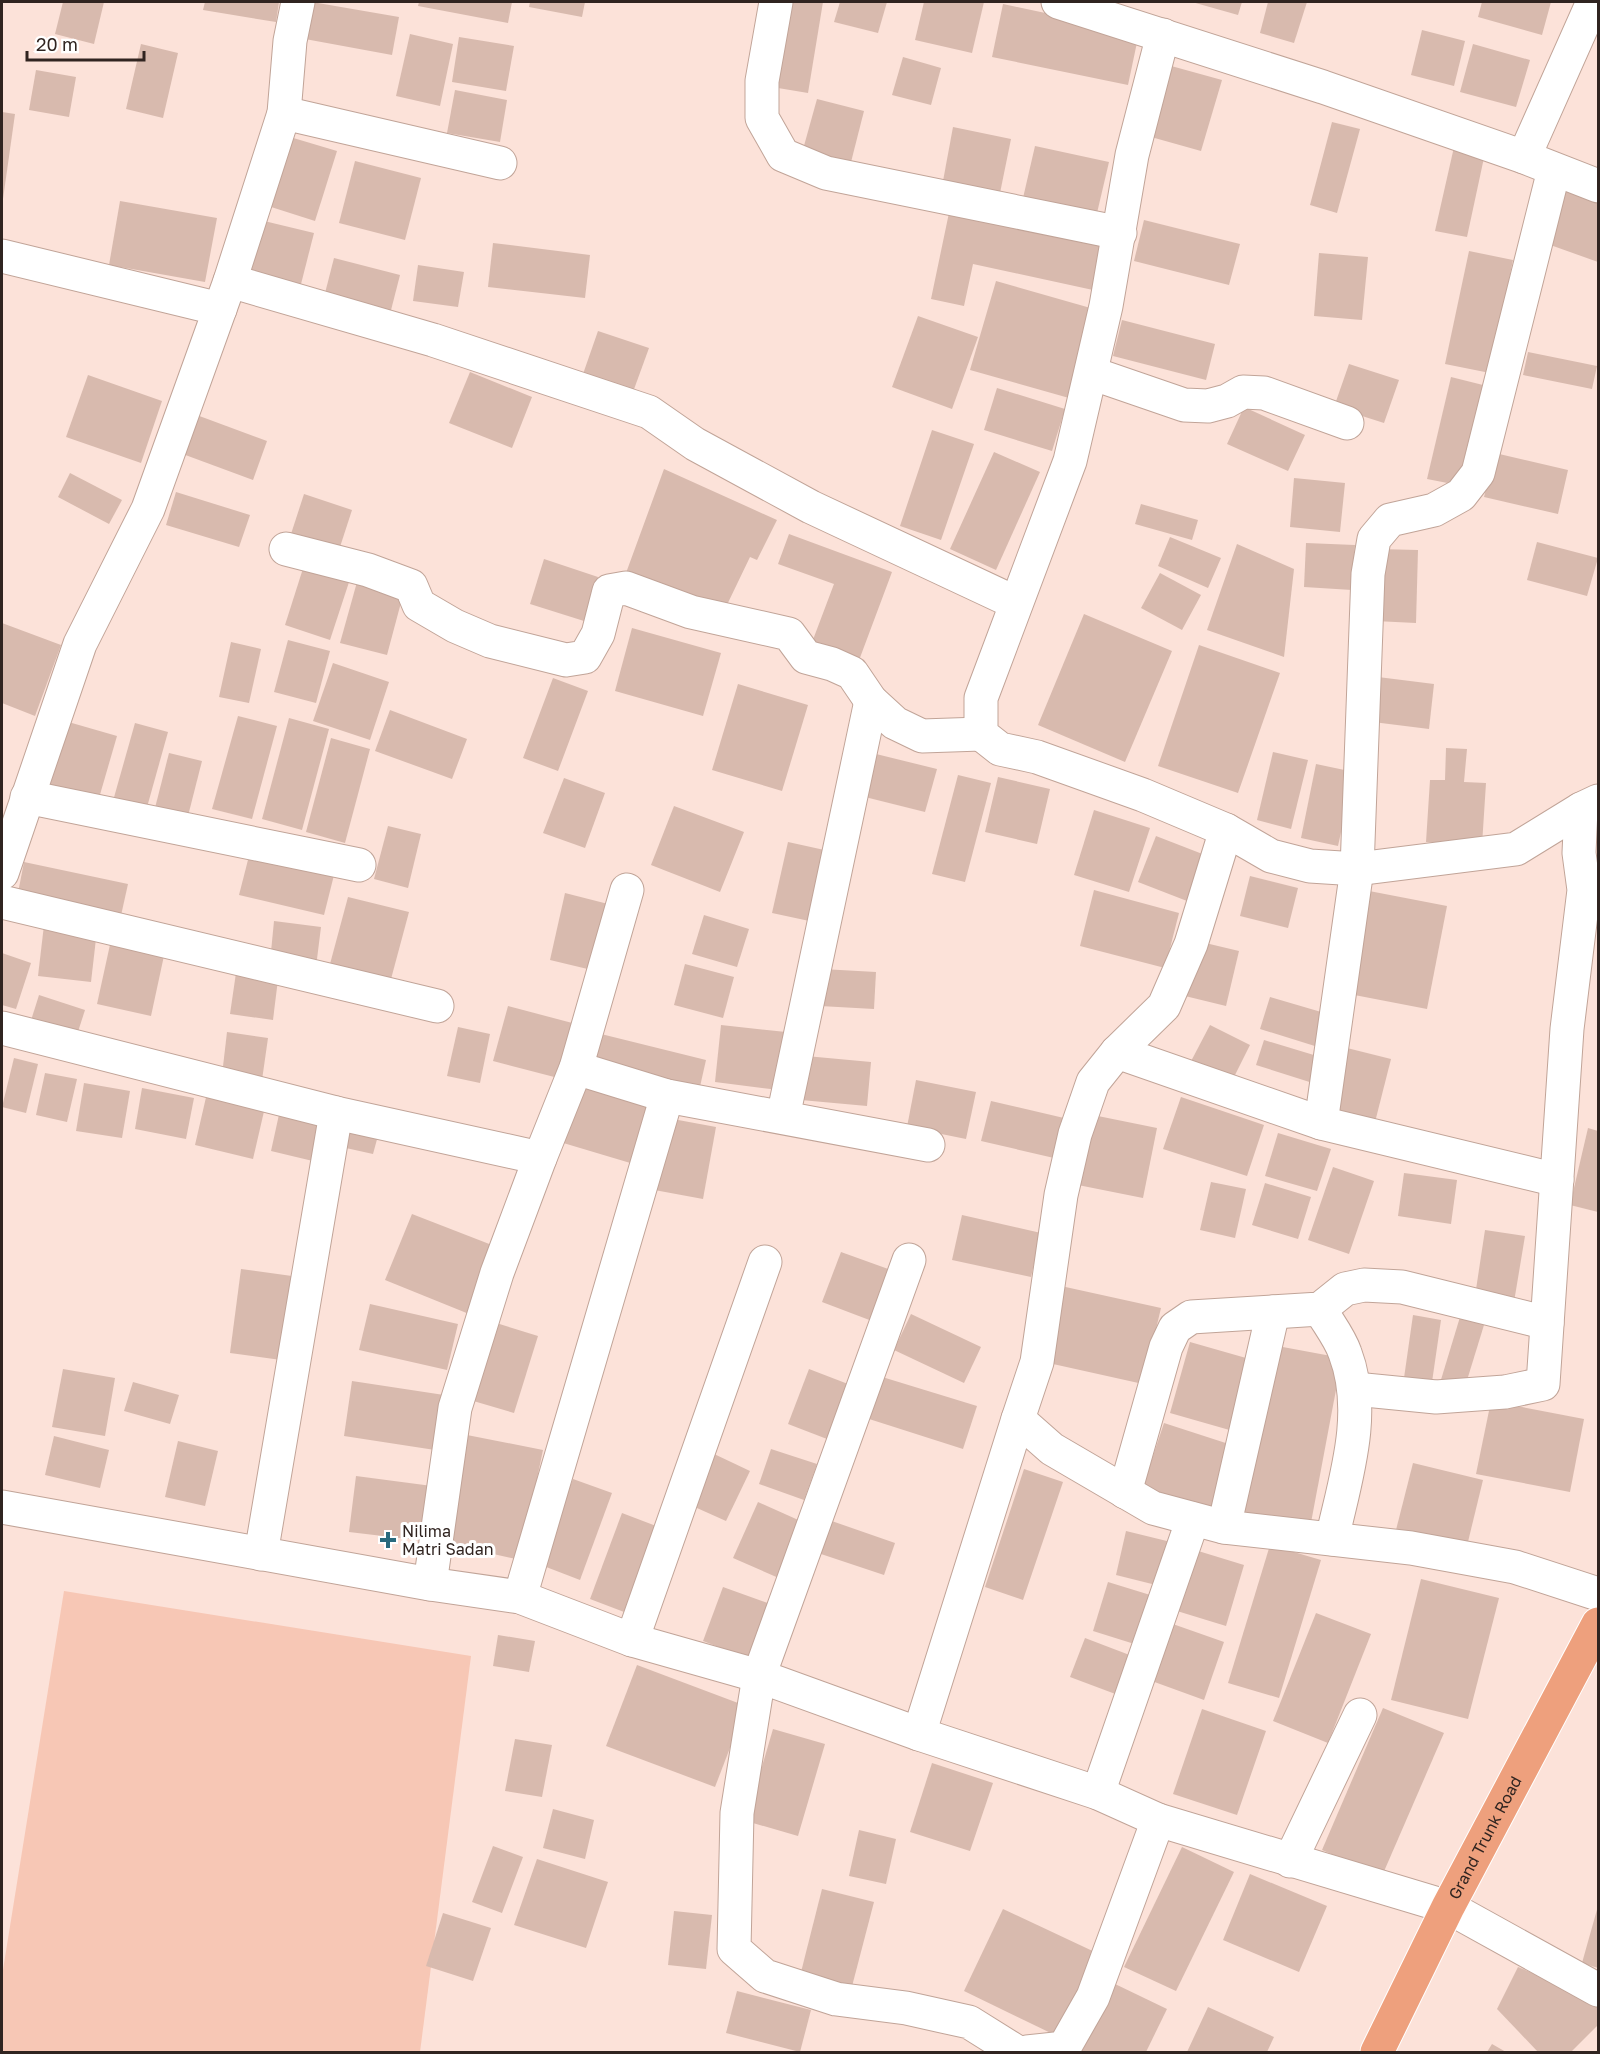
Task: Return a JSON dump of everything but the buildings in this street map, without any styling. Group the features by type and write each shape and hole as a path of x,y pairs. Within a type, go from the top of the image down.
{"main road":[{"name":"Grand Trunk Road","path":"1377,2052 1448,1908 1599,1624"}],"street":[{"path":"2,873 80,644 148,509 225,295 284,113 290,41 298,2"},
{"path":"776,2 762,81 762,118 783,155 826,173 1120,233"},
{"path":"1058,2 1323,87 1524,157 1599,186"},
{"path":"1524,157 1593,2"},
{"path":"981,734 981,698 1070,461 1107,306 1132,155 1162,35"},
{"path":"284,113 500,163"},
{"path":"1321,1123 1357,869 1368,574 1374,539 1390,520 1434,510 1461,495 1478,473 1554,170"},
{"path":"2,256 225,295 434,340 649,412 695,444 811,507 1016,603"},
{"path":"1091,373 1184,405 1208,406 1227,401 1243,392 1264,393 1347,423"},
{"path":"286,549 368,570 411,586 419,605 454,626 489,641 566,660 585,657 598,634 609,591 626,588 691,612 789,634 806,657 832,664 852,673 871,701 895,723 921,736 981,734 1000,749 1037,757 1133,791 1226,831 1271,856 1310,866 1357,869 1516,849 1590,805"},
{"path":"783,1117 871,701"},
{"path":"27,797 359,865"},
{"path":"1355,1389 1436,1397 1505,1392 1543,1384 1567,1029 1584,890 1580,853 1590,805"},
{"path":"919,1734 1037,1362 1061,1195 1075,1134 1093,1082 1117,1052 1164,1006 1191,944 1226,831"},
{"path":"430,1584 454,1408 497,1273 576,1068 627,890"},
{"path":"2,902 437,1006"},
{"path":"2,1028 336,1113 540,1158"},
{"path":"1117,1052 1321,1123 1557,1180"},
{"path":"576,1068 667,1096 928,1145"},
{"path":"520,1597 667,1096"},
{"path":"261,1554 336,1113"},
{"path":"909,1260 759,1676 736,1813 734,1949 765,1976 836,1999 906,2008 969,2022 1017,2052"},
{"path":"632,1640 765,1262"},
{"path":"1125,1492 1166,1347 1175,1328 1191,1317 1320,1309 1345,1289 1364,1285 1402,1287 1547,1323"},
{"path":"1320,1309 1345,1352 1355,1389 1353,1445 1332,1539"},
{"path":"1098,1793 1209,1523 1273,1312"},
{"path":"1018,1419 1052,1449 1153,1508 1209,1523 1411,1548 1515,1567 1599,1594"},
{"path":"2,1507 430,1584 520,1597 632,1640 759,1676 919,1734 1098,1793 1158,1820 1448,1908 1599,1990"},
{"path":"1290,1861 1360,1715"},
{"path":"1027,2052 1064,2048 1093,1997 1158,1820"}],"shaded area":[{"path":"64,1591 471,1656 420,2052 2,2052 2,1976"}],"place":[{"name":"Nilima Matri Sadan","path":"388,1540"}]}
